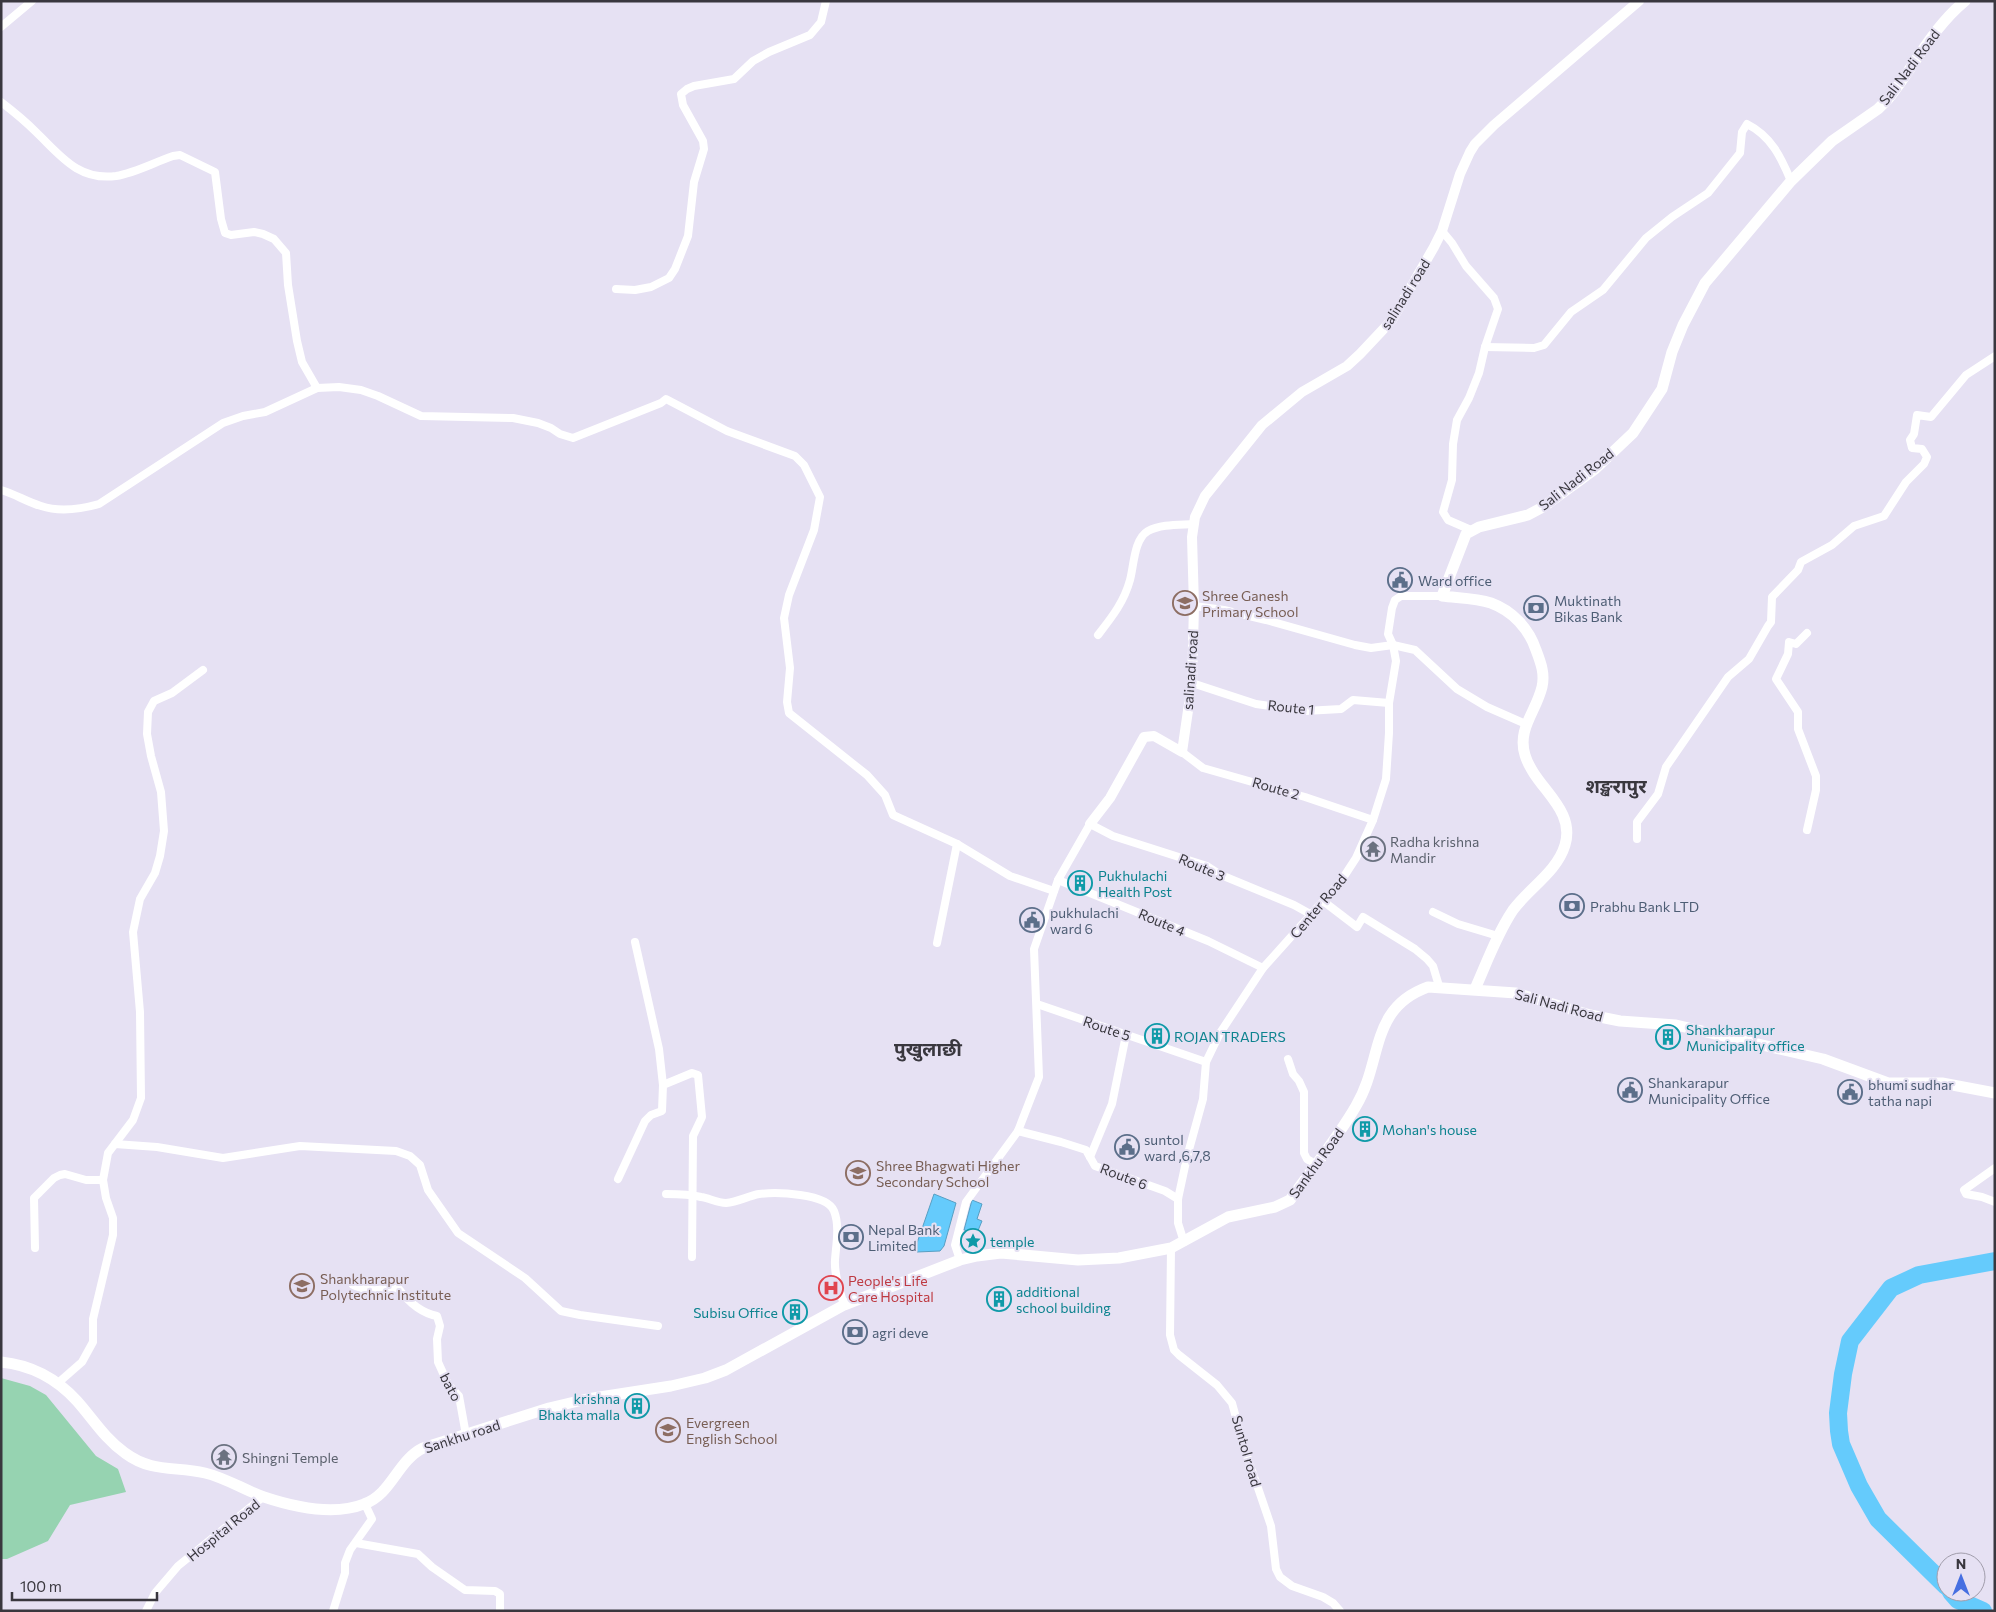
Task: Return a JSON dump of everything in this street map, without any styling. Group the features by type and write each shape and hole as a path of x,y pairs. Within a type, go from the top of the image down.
{"main road":[{"name":"Sali Nadi Road","path":"1471,530 1528,515 1543,507 1595,469 1632,432 1662,389 1672,352 1702,289 1791,181 1832,141 1888,99 1936,32 1965,1"},
{"path":"1471,530 1462,539 1442,596 1490,603 1511,615 1528,632 1540,660 1544,677 1542,689 1526,724 1523,742 1526,756 1537,778 1559,806 1568,826 1567,838 1561,856 1545,877 1520,900 1498,936 1475,989"},
{"name":"Sankhu Road","path":"960,1260 1001,1253 1078,1260 1119,1258 1171,1248 1228,1217 1275,1207 1290,1200 1358,1104 1367,1084 1384,1025 1393,1010 1402,1000 1416,991 1428,987 1475,989"},
{"name":"Sali Nadi Road","path":"1475,989 1516,992 1590,1015 1620,1021 1676,1025 1700,1030 1767,1048 1822,1059 1888,1083 1942,1084 1995,1093"},
{"name":"Sankhu road","path":"1,1362 13,1363 38,1371 58,1383 76,1400 110,1442 137,1461 161,1469 203,1473 220,1478 263,1497 312,1508 348,1509 365,1504 380,1496 406,1460 415,1452 437,1442 466,1435 549,1408 705,1378 726,1370 844,1305 960,1260"}],"street":[{"path":"1,26 32,1"},
{"path":"616,290 634,290 651,287 669,278 675,269 688,236 694,182 704,149 703,141 683,105 681,94 694,86 734,78 753,61 769,52 810,35 821,22 826,1"},
{"name":"salinadi road","path":"1182,752 1192,683 1194,606 1192,537 1195,517 1205,496 1262,425 1302,392 1347,366 1367,348 1392,320 1442,231 1460,174 1475,144 1494,125 1639,1"},
{"path":"1,102 23,119 63,161 100,177 117,176 180,155 215,172 221,219 225,233 231,235 254,232 263,234 274,239 286,253 288,285 302,362 316,388"},
{"path":"1485,347 1534,348 1540,347 1548,341 1567,316 1603,290 1639,244 1672,217 1708,193 1740,153 1742,132 1747,124 1763,134 1778,152 1791,181"},
{"path":"1442,231 1496,304 1496,315 1485,347 1479,373 1469,398 1457,420 1453,444 1452,480 1443,512 1448,520 1471,530"},
{"path":"1637,838 1637,822 1658,794 1666,767 1728,676 1749,659 1768,626 1772,597 1798,570 1801,562 1832,545 1854,526 1884,516 1906,482 1924,464 1927,457 1922,449 1912,448 1910,440 1914,434 1917,415 1931,417 1966,375 1995,356"},
{"path":"1,490 42,507 60,509 99,504 223,423 243,416 265,412 316,388 339,387 361,390 398,403 421,416 513,418 538,423 573,438 661,402 666,398 727,431 795,456 808,470 820,497 814,530 789,595 784,618 790,668 788,713 867,774 885,795 893,815 956,844 1010,876 1054,891"},
{"path":"1098,635 1121,604 1130,581 1138,545 1143,534 1154,529 1194,524"},
{"name":"Center Road","path":"1184,1242 1178,1223 1178,1199 1203,1099 1206,1062 1220,1033 1263,968 1341,881 1356,858 1373,820 1387,774 1389,702 1396,661 1393,645 1389,640 1388,628 1396,600 1402,596 1413,595 1442,596"},
{"path":"1194,606 1224,610 1371,648 1393,645 1415,650 1457,689 1487,706 1526,724"},
{"path":"1807,633 1796,644 1789,642 1788,654 1776,679 1798,712 1798,729 1816,776 1816,790 1807,830"},
{"path":"58,1383 82,1362 93,1342 94,1311 113,1235 113,1218 106,1198 103,1180 108,1153 133,1120 141,1098 141,1042 133,932 140,899 155,873 164,831 160,792 147,734 148,712 154,701 172,693 203,670"},
{"name":"Route 1","path":"1192,683 1256,704 1305,710 1341,709 1353,700 1389,702"},
{"path":"960,1260 955,1245 966,1202 1018,1131 1039,1077 1034,949 1058,880 1090,824 1110,798 1144,737 1154,736 1182,752"},
{"name":"Route 2","path":"1182,752 1204,768 1305,797 1373,820"},
{"name":"Route 3","path":"1090,824 1113,836 1207,866 1221,875 1294,905 1312,915"},
{"path":"937,944 956,844"},
{"name":"Route 4","path":"1058,880 1208,941 1263,968"},
{"path":"1322,901 1357,927 1364,917 1415,949 1433,966 1439,986"},
{"path":"1433,912 1458,924 1498,936"},
{"path":"618,1179 645,1121 651,1115 662,1111 663,1085 659,1049 634,942"},
{"name":"Route 5","path":"1037,1004 1206,1062"},
{"path":"1090,1157 1112,1104 1126,1035"},
{"path":"1288,1059 1292,1074 1299,1081 1304,1092 1304,1153 1307,1159 1315,1164"},
{"path":"663,1085 692,1073 698,1075 702,1118 695,1128 693,1136 692,1257"},
{"name":"Route 6","path":"1018,1131 1086,1150 1095,1166 1165,1192 1178,1199"},
{"path":"115,1144 157,1146 223,1158 300,1146 404,1153 416,1160 420,1165 428,1190 458,1232 525,1278 561,1311 580,1316 658,1326"},
{"path":"1995,1168 1964,1190 1966,1194 1995,1202"},
{"path":"35,1248 34,1198 54,1178 65,1174 86,1180 103,1180"},
{"path":"666,1194 692,1196 728,1203 761,1194 792,1194 822,1200 830,1204 836,1220 837,1278 844,1305"},
{"name":"Suntol road","path":"1171,1248 1170,1335 1172,1343 1179,1355 1217,1385 1232,1403 1245,1450 1271,1526 1276,1569 1285,1582 1322,1597 1338,1606 1340,1611"},
{"name":"bato","path":"353,1285 363,1289 378,1290 389,1287 398,1288 404,1296 427,1314 437,1316 440,1326 437,1339 438,1362 448,1384 459,1396 466,1435"},
{"name":"Hospital Road","path":"146,1611 155,1593 178,1566 263,1497"},
{"path":"333,1611 350,1550 372,1519 365,1504"},
{"path":"356,1543 418,1554 444,1576 465,1590 495,1591 500,1594 500,1611"}],"green space":[{"path":"1,1378 30,1386 46,1395 96,1456 118,1469 126,1492 70,1505 48,1541 7,1559 1,1559"}],"water":[{"path":"934,1194 956,1203 944,1246 940,1251 917,1252 917,1243"},
{"path":"972,1200 982,1204 977,1219 982,1221 977,1233 964,1230"}],"waterway":[{"path":"1936,1576 1878,1519 1859,1486 1841,1444 1839,1431 1838,1413 1843,1374 1850,1341 1891,1288 1919,1275 1995,1261"},
{"path":"1963,1602 1983,1611"}],"place":[{"name":"Ward office","path":"1400,580"},
{"name":"Shree Ganesh Primary School","path":"1185,603"},
{"name":"Muktinath Bikas Bank","path":"1536,608"},
{"name":"Radha krishna Mandir","path":"1373,849"},
{"name":"Pukhulachi Health Post","path":"1080,883"},
{"name":"Prabhu Bank LTD","path":"1572,906"},
{"name":"pukhulachi ward 6","path":"1032,920"},
{"name":"ROJAN TRADERS","path":"1157,1036"},
{"name":"Shankharapur Municipality office","path":"1668,1037"},
{"name":"Shankarapur Municipality Office","path":"1630,1090"},
{"name":"bhumi sudhar tatha napi","path":"1850,1092"},
{"name":"Mohan's house","path":"1365,1129"},
{"name":"suntol ward ,6,7,8","path":"1127,1147"},
{"name":"Shree Bhagwati Higher Secondary School","path":"858,1173"},
{"name":"Nepal Bank Limited","path":"851,1237"},
{"name":"temple","path":"973,1241"},
{"name":"Shankharapur Polytechnic Institute","path":"302,1286"},
{"name":"People's Life Care Hospital","path":"831,1288"},
{"name":"additional school building","path":"999,1299"},
{"name":"Subisu Office","path":"795,1312"},
{"name":"agri deve","path":"855,1332"},
{"name":"krishna Bhakta malla","path":"637,1406"},
{"name":"Evergreen English School","path":"668,1430"},
{"name":"Shingni Temple","path":"224,1457"}],"district":[{"name":"शङ्खरापुर","path":"1616,785"},
{"name":"पुखुलाछी","path":"928,1048"}]}
